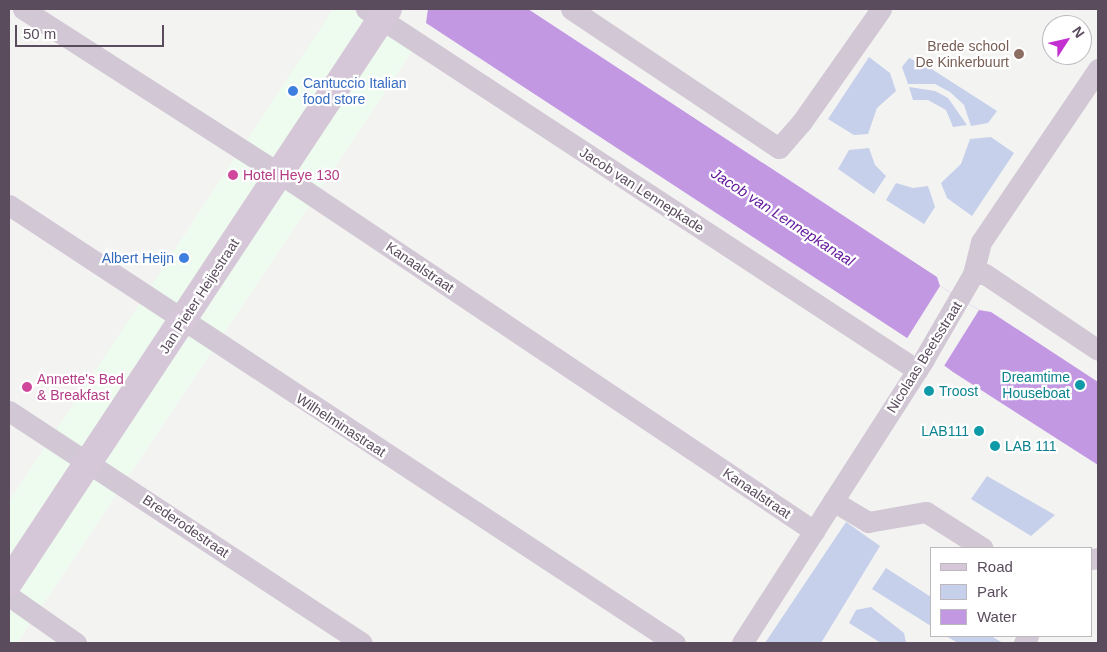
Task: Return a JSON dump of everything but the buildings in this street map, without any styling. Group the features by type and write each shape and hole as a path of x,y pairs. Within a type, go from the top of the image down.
{"street":[{"name":"Kanaalstraat","path":"23,9 280,173 814,531"},
{"path":"571,9 779,148 801,123 881,9"},
{"name":"Jan Pieter Heijestraat","path":"9,582 280,173 379,12"},
{"name":"Jacob van Lennepkade","path":"379,12 921,365"},
{"name":"Nicolaas Beetsstraat","path":"742,643 921,365 969,281 981,242 1098,69"},
{"name":"Wilhelminastraat","path":"9,205 675,643"},
{"path":"969,281 985,274 1098,350"},
{"name":"Brederodestraat","path":"9,411 362,643"},
{"path":"833,501 868,522 926,512 934,515 982,547"},
{"path":"9,596 76,643"}],"shaded area":[{"path":"333,9 350,9 413,50 17,643 9,643 9,502"}],"green space":[{"path":"869,57 890,73 896,91 877,108 868,134 854,135 828,119"},
{"path":"909,58 930,68 997,111 988,123 971,126 964,105 950,92 935,84 908,84 902,67"},
{"path":"909,87 935,91 948,98 967,125 953,127 946,110 928,100 913,100"},
{"path":"991,137 1014,153 972,216 947,198 941,183 961,164 970,139"},
{"path":"869,148 875,165 886,176 874,194 838,169 849,150"},
{"path":"896,183 913,188 928,186 935,207 924,224 886,200"},
{"path":"987,476 1055,515 1031,536 971,499"},
{"path":"846,522 880,546 821,643 765,643"},
{"path":"886,568 930,596 930,625 872,589"},
{"path":"871,607 904,633 906,643 881,643 849,623 856,610"},
{"path":"948,637 993,637 1003,643 958,643"}],"water":[{"name":"Jacob van Lennepkanaal","path":"428,9 528,9 937,277 940,286 979,310 991,312 1098,382 1098,465 953,372 907,338 426,23"}],"pier":[{"path":"940,286 979,310 944,366 906,340"}],"place":[{"name":"Brede school De Kinkerbuurt","path":"1019,54"},
{"name":"Cantuccio Italian food store","path":"293,91"},
{"name":"Hotel Heye 130","path":"233,175"},
{"name":"Albert Heijn","path":"184,258"},
{"name":"Dreamtime Houseboat","path":"1080,385"},
{"name":"Annette's Bed & Breakfast","path":"27,387"},
{"name":"Troost","path":"929,391"},
{"name":"LAB111","path":"979,431"},
{"name":"LAB 111","path":"995,446"}]}
